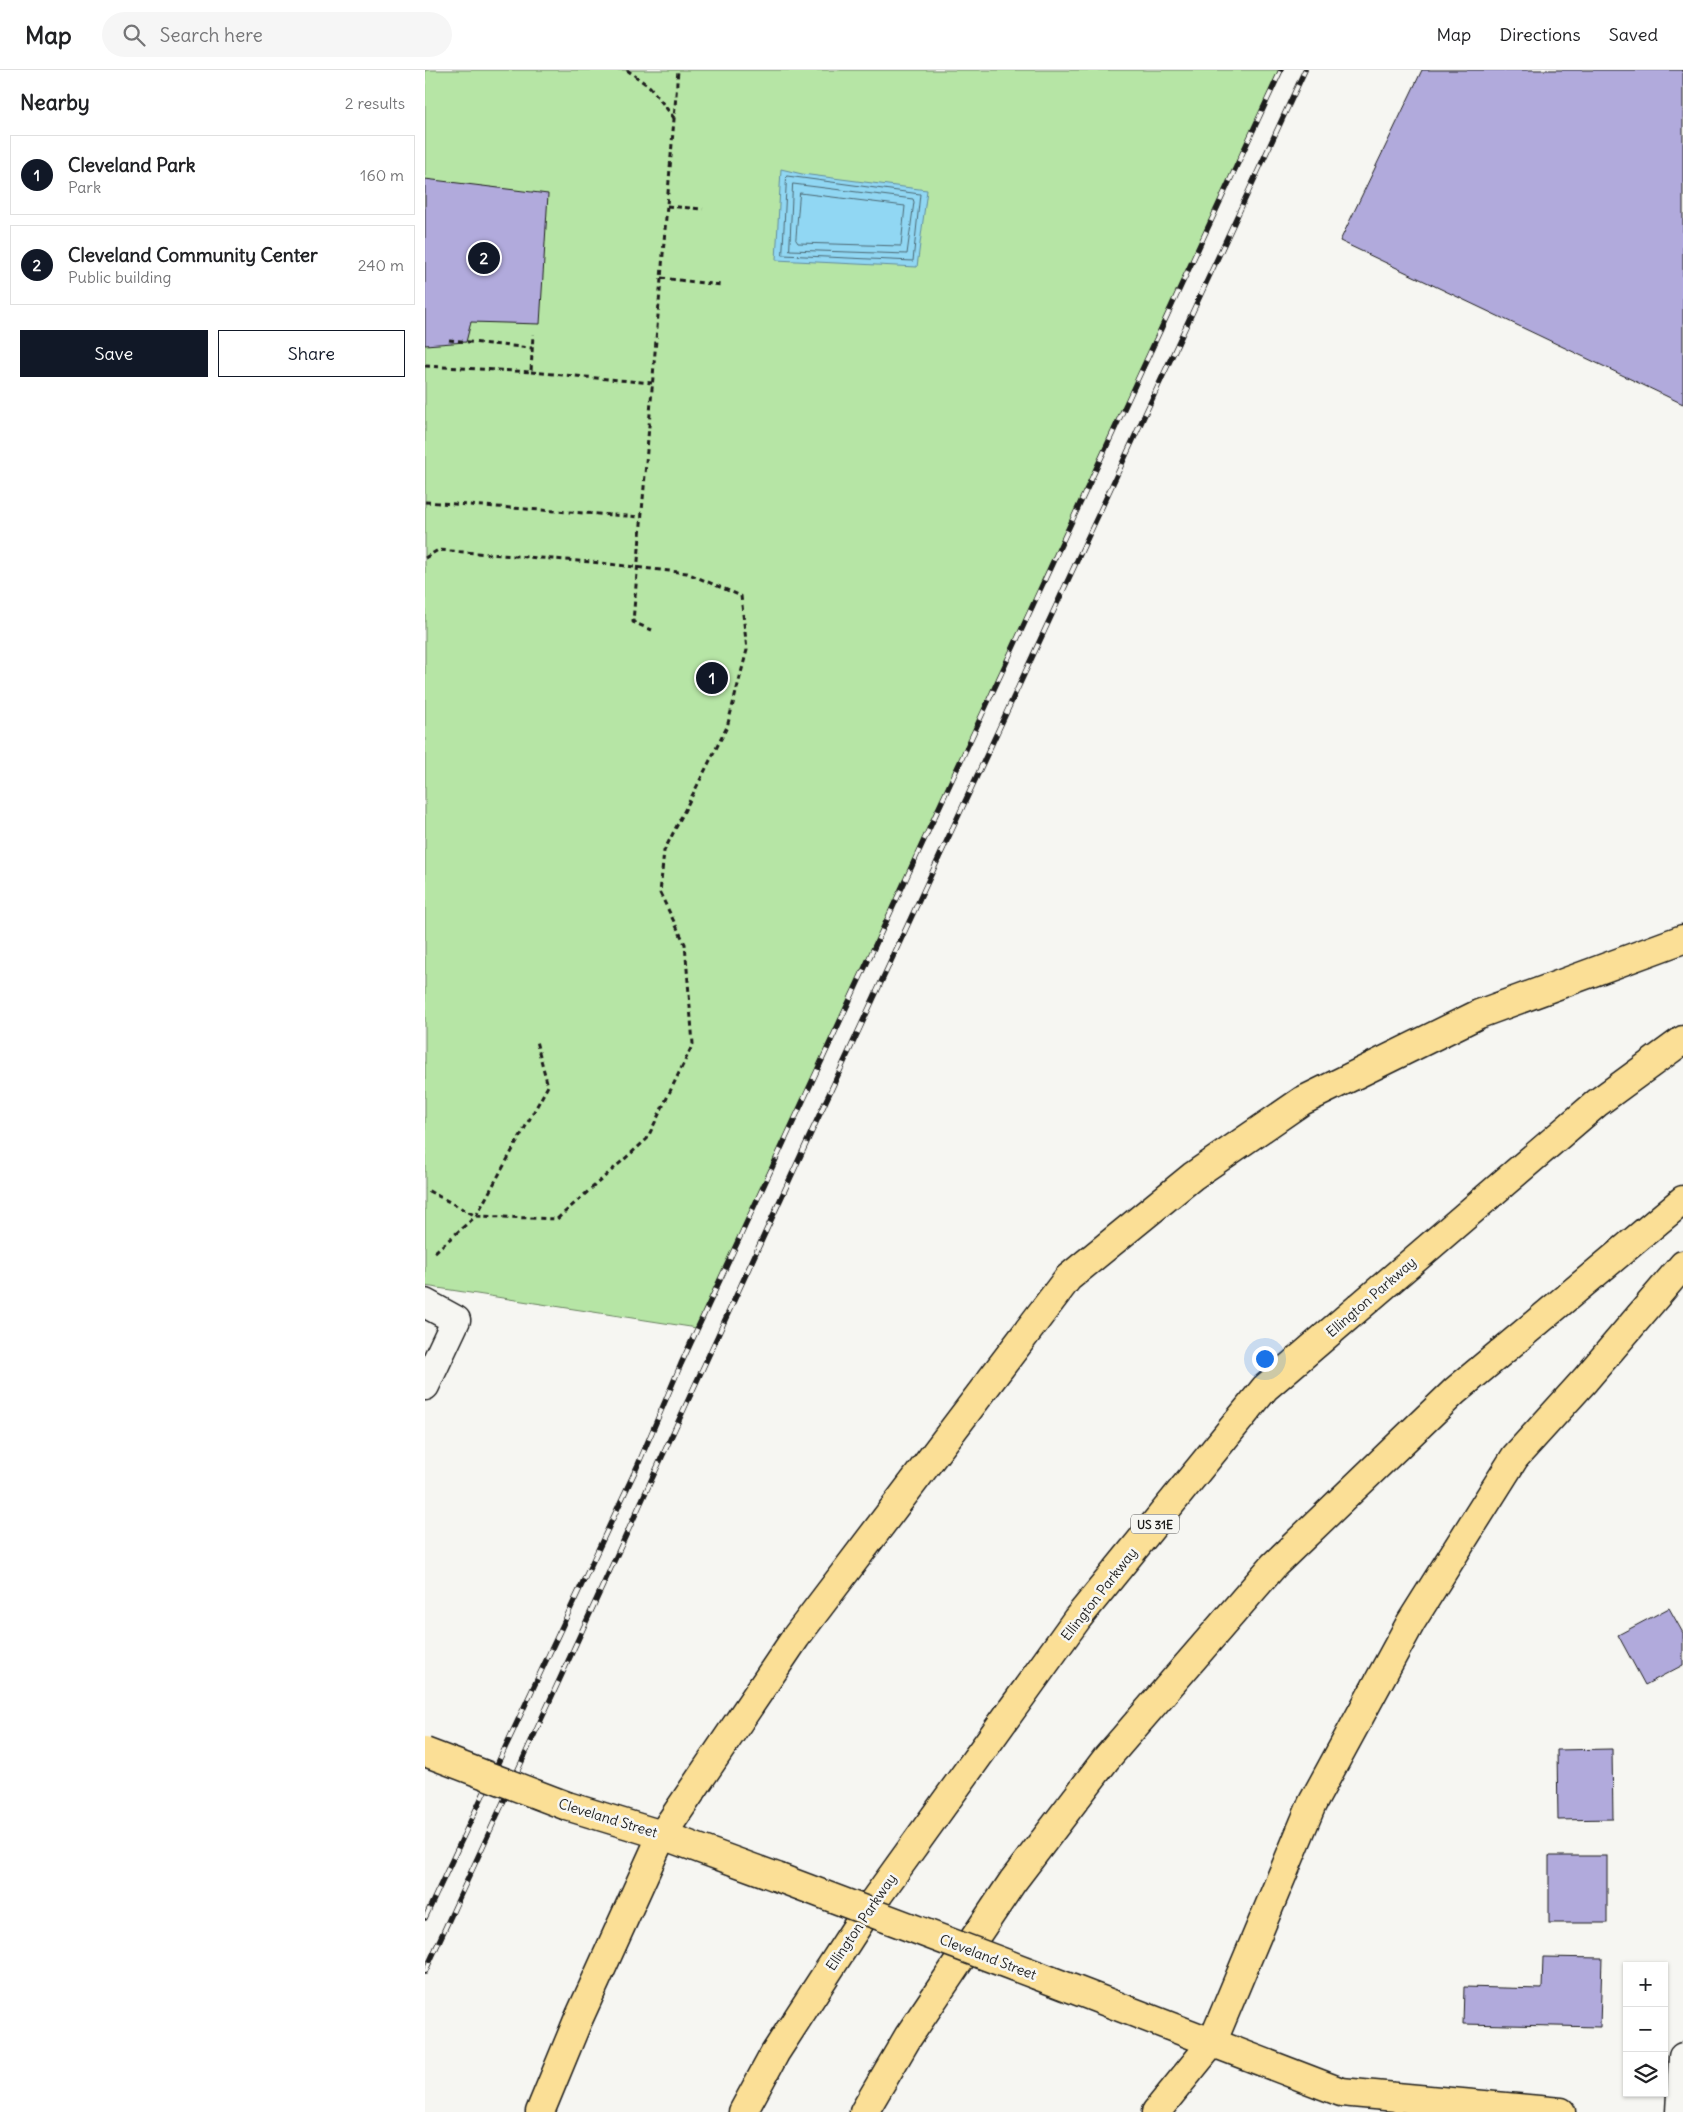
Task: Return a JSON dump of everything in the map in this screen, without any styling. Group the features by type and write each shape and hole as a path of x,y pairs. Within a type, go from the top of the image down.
{"main road":[{"path":"540,2112 578,2020 662,1835 797,1637 1068,1278 1193,1176 1302,1102 1479,1014 1683,939"},
{"name":"Ellington Parkway","path":"743,2112 775,2053 871,1905 1072,1626 1265,1388 1597,1104 1683,1040"},
{"path":"864,2112 908,2038 1013,1880 1107,1759 1274,1565 1455,1391 1683,1200"},
{"path":"1156,2112 1212,2043 1312,1804 1411,1622 1515,1457 1585,1380 1683,1265"},
{"name":"Cleveland Street","path":"425,1752 567,1806 662,1835 777,1877 1341,2092 1561,2112"}],"street":[{"path":"425,1303 456,1320 425,1386"},
{"path":"1680,2112 1683,2057"}],"path":[{"path":"627,70 650,87 675,119"},
{"path":"652,630 633,622 678,70"},
{"path":"667,206 703,209"},
{"path":"661,278 721,285"},
{"path":"531,372 533,334"},
{"path":"449,340 532,348"},
{"path":"425,366 531,372 653,384"},
{"path":"425,502 641,517"},
{"path":"425,558 439,550 591,562 687,573 741,596 747,650 727,727 664,851 660,893 685,944 693,1044 647,1139 557,1219 476,1216 425,1189"},
{"path":"435,1252 476,1216 548,1086 536,1041"}],"green space":[{"path":"425,70 1281,70 697,1328 425,1286"}],"water":[{"path":"781,169 802,174 927,190 917,267 776,260"}],"building":[{"path":"1422,70 1683,70 1683,404 1340,241"},
{"path":"425,179 548,194 540,324 471,322 466,342 425,345"},
{"path":"1669,1608 1683,1633 1683,1665 1645,1685 1618,1635"},
{"path":"1612,1749 1613,1819 1558,1820 1557,1750"},
{"path":"1549,1856 1607,1856 1607,1923 1549,1923"},
{"path":"1543,1957 1602,1958 1600,2027 1463,2024 1464,1987 1542,1989"}],"railway":[{"path":"425,1918 637,1467 681,1364 1281,70"},
{"path":"425,1972 811,1133 1305,70"}],"place":[{"name":"Cleveland Community Center","path":"484,258"},
{"name":"Cleveland Park","path":"712,678"}]}
